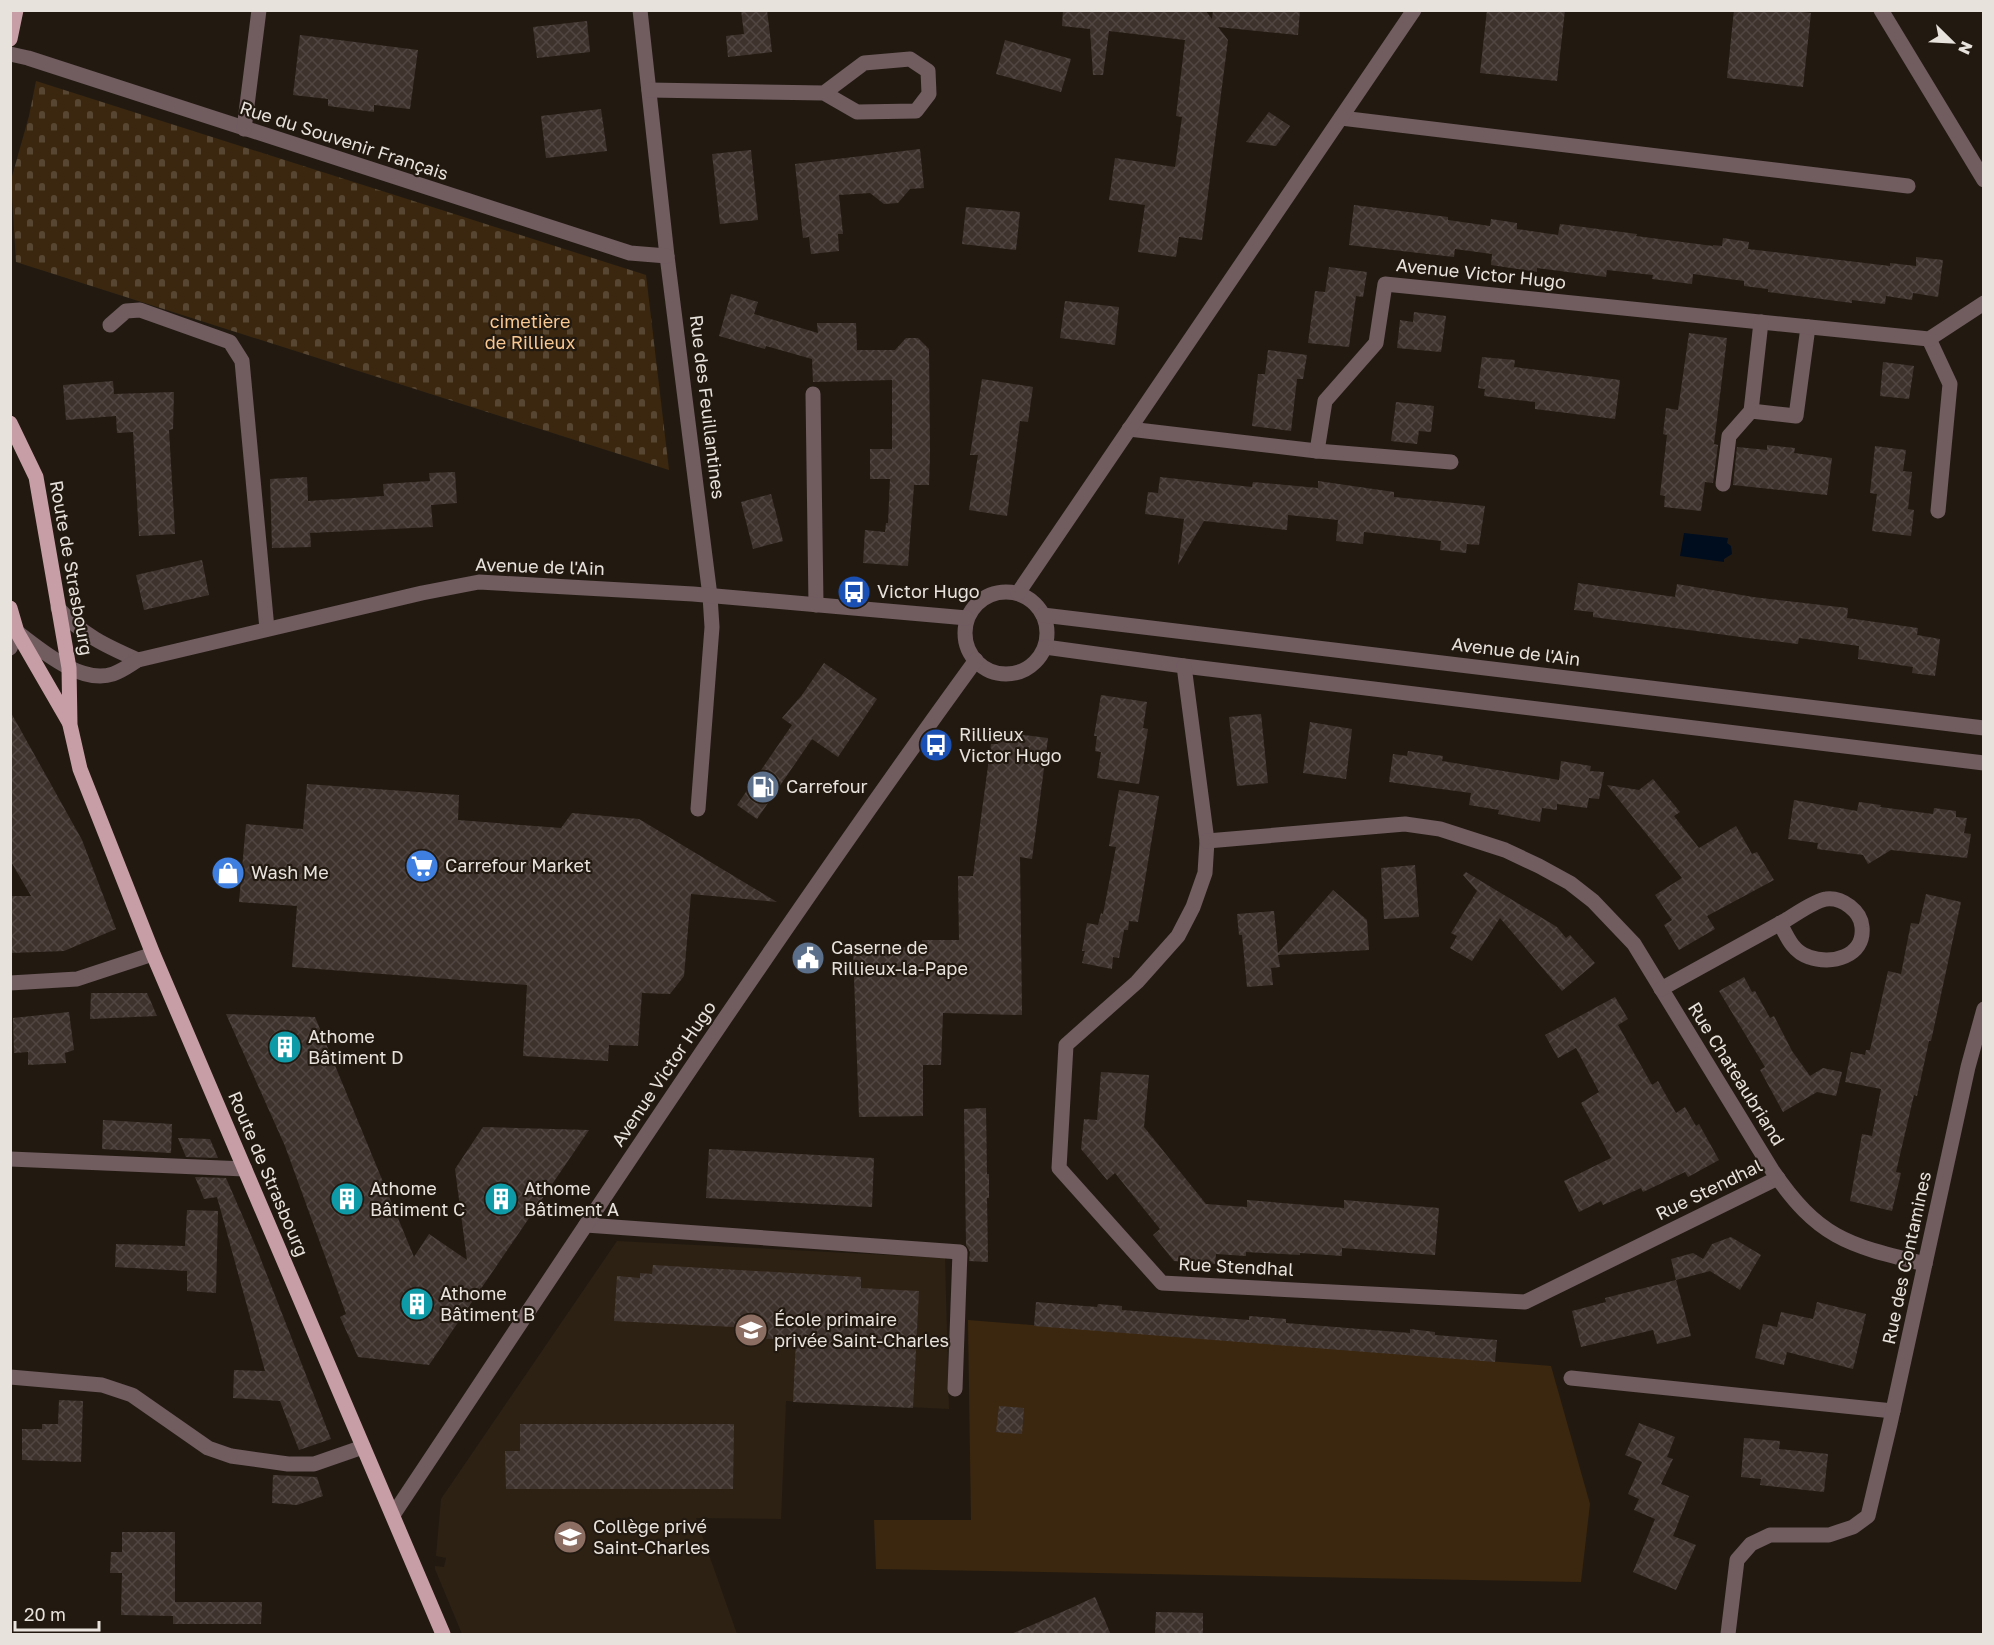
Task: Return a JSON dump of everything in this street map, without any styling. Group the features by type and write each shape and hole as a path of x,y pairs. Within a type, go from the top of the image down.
{"main road":[{"path":"10,39 16,10"},
{"name":"Route de Strasbourg","path":"10,423 36,477 69,668 70,725 80,769 153,954 442,1635"},
{"name":"Route de Strasbourg","path":"10,608 16,632 70,725"}],"street":[{"path":"244,129 259,10"},
{"name":"Rue des Feuillantines","path":"640,10 710,596 712,627 698,809"},
{"path":"1018,593 1414,10"},
{"path":"1881,10 1983,180"},
{"name":"Rue du Souvenir Français","path":"10,54 630,253 668,256"},
{"path":"649,90 824,93 857,112 916,111 929,94 928,71 910,59 864,63 824,93"},
{"path":"1341,118 1908,186"},
{"name":"Avenue Victor Hugo","path":"1317,451 1325,401 1376,343 1385,284 1761,322"},
{"path":"1723,484 1729,436 1752,411 1761,322 1929,339 1983,303"},
{"path":"110,325 126,311 140,310 230,342 242,361 267,629"},
{"path":"1752,411 1796,416 1808,327"},
{"path":"1929,339 1950,384 1938,511"},
{"path":"813,394 816,605"},
{"path":"1129,429 1317,451 1451,462"},
{"name":"Avenue de l'Ain","path":"16,632 69,668 90,675 112,674 138,660 422,593 479,582 710,596 968,618"},
{"path":"1006,591 1018,593 1029,598 1043,615 1047,636 1045,647 1030,667 1019,672 994,673 976,660 967,646 965,632 968,618 974,607 988,596 1006,591"},
{"path":"58,608 88,636 138,660"},
{"name":"Avenue de l'Ain","path":"1043,615 1983,728"},
{"path":"10,648 16,632"},
{"path":"1045,647 1983,763"},
{"name":"Avenue Victor Hugo","path":"393,1515 767,957 899,766 976,660"},
{"name":"Rue Stendhal","path":"1184,666 1207,842 1205,873 1193,907 1178,936 1137,982 1066,1045 1059,1167 1162,1283 1525,1302 1778,1178"},
{"name":"Rue Chateaubriand","path":"1207,842 1405,825 1440,829 1473,838 1505,850 1570,883 1593,901 1634,944 1792,1199 1835,1236 1864,1250 1925,1264"},
{"path":"1661,989 1780,923 1824,899 1838,899 1857,912 1862,927 1860,941 1846,957 1831,961 1808,957 1792,946 1780,923"},
{"path":"10,983 77,979 153,954"},
{"name":"Rue des Contamines","path":"1728,1635 1737,1560 1751,1544 1770,1534 1829,1535 1853,1527 1868,1516 1983,1009"},
{"path":"10,1159 244,1169"},
{"path":"586,1225 960,1252 955,1389"},
{"path":"10,1377 102,1385 132,1395 208,1448 231,1456 288,1464 314,1464 363,1447"},
{"path":"1571,1378 1893,1411"}],"shaded area":[{"path":"617,1241 945,1258 949,1409 786,1401 781,1519 696,1518 737,1634 462,1634 435,1569 435,1566 444,1567 446,1558 436,1556 441,1499"}],"green space":[{"name":"cimetière de Rillieux","path":"36,81 646,275 669,470 16,262 11,180"},
{"path":"968,1320 1551,1366 1590,1504 1581,1582 876,1569 874,1520 971,1520"}],"water":[{"path":"1684,533 1728,538 1727,543 1731,546 1732,554 1724,559 1724,562 1680,556"}],"building":[{"path":"741,10 767,10 772,52 728,57 726,36 744,34"},
{"path":"1063,10 1205,10 1212,19 1213,10 1300,10 1298,35 1218,27 1228,40 1202,240 1179,237 1176,257 1138,252 1145,205 1109,200 1115,158 1175,167 1182,117 1176,116 1185,40 1109,31 1103,75 1093,75 1090,29 1062,26"},
{"path":"1487,10 1565,10 1557,81 1480,73"},
{"path":"1734,10 1788,10 1811,13 1803,87 1727,78"},
{"path":"587,21 590,52 537,58 533,27"},
{"path":"300,35 418,50 410,109 374,105 374,112 328,106 328,99 293,95"},
{"path":"1005,40 1071,59 1061,92 996,74"},
{"path":"601,109 607,151 546,158 541,116"},
{"path":"1269,112 1290,126 1276,146 1246,142"},
{"path":"920,149 924,188 910,189 898,203 884,204 870,193 839,195 843,234 838,234 839,251 811,254 809,237 803,238 795,164"},
{"path":"751,150 758,220 720,224 712,154"},
{"path":"1354,205 1448,217 1448,220 1490,226 1491,219 1517,223 1517,229 1558,235 1560,224 1713,246 1722,246 1723,238 1749,242 1748,249 1890,266 1890,263 1916,266 1916,257 1943,260 1938,297 1913,293 1912,300 1886,296 1885,304 1852,300 1852,303 1768,292 1768,289 1744,286 1744,281 1693,274 1692,284 1652,279 1653,275 1607,270 1606,277 1537,268 1537,272 1491,265 1492,254 1455,249 1454,257 1349,245"},
{"path":"966,207 1020,212 1016,250 962,244"},
{"path":"1329,267 1367,272 1363,297 1356,296 1349,347 1308,343 1315,291 1325,292"},
{"path":"731,294 758,302 754,314 818,333 817,323 856,323 857,350 895,350 906,338 918,338 929,349 929,485 914,485 908,566 863,563 865,530 885,532 886,523 888,523 890,479 870,479 870,449 892,449 892,380 813,382 812,359 719,336"},
{"path":"1065,301 1119,307 1115,345 1060,338"},
{"path":"1414,312 1446,316 1441,352 1397,348 1400,320 1413,322"},
{"path":"1689,333 1727,338 1714,444 1718,445 1713,483 1705,482 1701,511 1664,507 1665,496 1660,495 1667,435 1663,434 1666,408 1678,410"},
{"path":"1268,350 1307,355 1303,379 1297,379 1291,431 1252,426 1258,374 1265,374"},
{"path":"1482,357 1515,360 1514,367 1620,380 1615,419 1535,409 1535,402 1484,396 1485,389 1478,388"},
{"path":"1883,362 1914,366 1909,399 1880,396"},
{"path":"982,379 1033,387 1028,422 1020,421 1007,516 969,510 978,455 970,455"},
{"path":"113,381 114,394 174,392 173,429 169,430 175,534 139,536 133,432 117,433 116,416 66,420 63,385"},
{"path":"1396,402 1434,406 1431,432 1419,431 1417,444 1391,441"},
{"path":"1767,445 1795,448 1794,453 1832,458 1827,495 1733,485 1737,447 1767,450"},
{"path":"1875,446 1906,450 1903,471 1912,472 1908,509 1914,510 1911,536 1872,531 1877,494 1870,493"},
{"path":"455,472 457,503 431,505 433,527 310,533 311,547 272,548 270,479 307,477 308,501 384,496 383,484 430,481 429,473"},
{"path":"1160,477 1252,487 1253,482 1318,488 1318,481 1394,492 1394,497 1485,506 1479,545 1467,544 1466,553 1440,550 1441,541 1364,532 1363,544 1336,541 1338,520 1288,515 1287,530 1204,521 1178,565 1184,519 1145,514 1148,492 1158,493"},
{"path":"771,494 783,541 753,549 741,502"},
{"path":"202,560 209,595 144,610 136,575"},
{"path":"1578,583 1675,597 1677,584 1753,597 1848,608 1847,618 1918,628 1917,635 1940,639 1935,676 1912,673 1913,667 1858,659 1859,646 1799,638 1798,644 1593,617 1593,612 1574,610"},
{"path":"824,663 877,699 838,757 812,739 757,819 737,805 792,725 782,718 802,695"},
{"path":"1101,695 1147,702 1143,728 1148,729 1139,784 1097,778 1101,752 1095,751 1097,736 1094,736"},
{"path":"10,711 82,840 116,929 64,951 10,953 10,896 31,896 10,860"},
{"path":"1261,714 1268,783 1237,786 1229,717"},
{"path":"1310,722 1352,729 1346,779 1303,773"},
{"path":"1000,732 1048,738 1032,859 1020,857 1022,1015 943,1013 941,1065 923,1065 923,1116 859,1117 853,948 922,947 922,940 959,940 958,876 973,876 991,744 998,744"},
{"path":"1408,751 1443,756 1442,761 1559,780 1561,761 1591,766 1590,771 1604,772 1599,799 1589,798 1587,808 1557,804 1557,810 1542,808 1540,822 1498,814 1499,810 1469,805 1471,793 1389,782 1393,754 1407,756"},
{"path":"1653,779 1680,812 1674,816 1699,848 1736,826 1752,854 1757,852 1774,880 1707,916 1715,929 1679,950 1664,925 1672,920 1655,895 1682,878 1607,785 1639,790"},
{"name":"Carrefour Market","path":"307,784 459,795 458,820 561,828 572,813 639,819 777,902 691,894 684,976 670,994 642,993 638,1046 609,1045 608,1061 523,1056 527,985 292,967 297,906 239,902 246,824 303,829"},
{"path":"1119,790 1159,796 1138,922 1129,921 1128,930 1124,930 1119,958 1113,957 1112,969 1082,963 1085,951 1082,951 1087,923 1098,925 1101,913 1103,914 1116,847 1109,846"},
{"path":"1794,800 1857,811 1859,802 1933,814 1934,808 1956,811 1956,817 1967,818 1964,833 1971,834 1967,858 1891,850 1868,864 1863,855 1817,849 1818,843 1788,839"},
{"path":"1415,865 1419,917 1384,919 1381,868"},
{"path":"1466,872 1557,927 1566,938 1570,935 1595,963 1562,991 1500,918 1472,961 1450,948 1457,936 1451,933 1477,891 1463,875"},
{"path":"1333,890 1367,920 1369,950 1278,955 1280,967 1271,968 1273,985 1247,987 1242,935 1239,935 1237,914 1274,911 1278,953"},
{"path":"1926,894 1961,902 1931,1041 1929,1041 1917,1096 1914,1095 1896,1172 1901,1173 1892,1211 1850,1201 1862,1134 1872,1136 1881,1089 1845,1082 1851,1052 1865,1055 1866,1050 1870,1050 1888,971 1901,974 1911,923 1919,924"},
{"path":"1744,977 1770,1018 1774,1016 1792,1051 1810,1076 1823,1068 1842,1072 1836,1096 1817,1092 1783,1112 1760,1070 1765,1067 1719,991"},
{"path":"91,993 147,993 157,1016 90,1019"},
{"path":"1615,997 1628,1019 1618,1025 1652,1085 1658,1081 1676,1113 1685,1107 1696,1126 1699,1124 1719,1160 1688,1177 1685,1172 1643,1192 1641,1188 1603,1205 1601,1201 1579,1212 1564,1181 1611,1158 1581,1103 1599,1092 1576,1048 1558,1058 1545,1035"},
{"path":"69,1012 74,1050 65,1053 66,1063 28,1065 28,1052 14,1053 13,1018"},
{"path":"226,1014 315,1017 414,1257 429,1234 467,1260 455,1169 483,1127 589,1130 429,1365 358,1357 340,1317 346,1314 285,1146"},
{"path":"1101,1072 1149,1075 1144,1127 1206,1204 1247,1207 1247,1200 1344,1208 1344,1200 1439,1208 1435,1255 1342,1248 1342,1256 1246,1252 1246,1256 1216,1254 1215,1264 1174,1261 1153,1235 1160,1229 1115,1173 1107,1180 1081,1149 1084,1119 1097,1120"},
{"path":"986,1108 987,1174 989,1174 988,1262 969,1261 970,1252 966,1245 964,1109"},
{"path":"103,1120 172,1124 171,1153 102,1149"},
{"path":"178,1138 210,1139 218,1158 186,1157"},
{"path":"709,1149 874,1158 872,1207 706,1198"},
{"path":"195,1177 226,1178 256,1247 331,1439 299,1450 280,1401 233,1398 234,1370 265,1371 217,1197 204,1199"},
{"path":"187,1210 218,1211 216,1293 187,1291 187,1271 115,1267 116,1244 185,1246"},
{"path":"1731,1237 1761,1255 1740,1290 1710,1271 1676,1280 1671,1259 1693,1253 1703,1259 1712,1244"},
{"path":"653,1265 861,1277 861,1288 919,1291 913,1408 793,1402 796,1340 752,1338 753,1328 614,1321 617,1276 640,1278 640,1273 652,1274"},
{"path":"1676,1280 1691,1336 1657,1344 1653,1330 1581,1347 1572,1311 1606,1302 1605,1298"},
{"path":"1036,1302 1097,1307 1098,1304 1122,1306 1122,1310 1249,1320 1249,1316 1286,1319 1286,1323 1410,1333 1410,1329 1435,1332 1435,1335 1497,1340 1495,1362 1034,1326"},
{"path":"1817,1302 1866,1314 1853,1369 1787,1352 1784,1365 1755,1358 1763,1324 1777,1327 1781,1312 1813,1319"},
{"path":"59,1400 83,1401 81,1462 22,1460 22,1429 42,1429 42,1424 58,1424"},
{"path":"999,1406 1024,1408 1022,1434 996,1432"},
{"path":"1639,1423 1675,1437 1667,1457 1673,1459 1661,1484 1689,1496 1673,1536 1696,1545 1676,1590 1633,1572 1655,1519 1634,1510 1639,1499 1628,1494 1642,1462 1625,1455"},
{"path":"520,1424 734,1424 733,1489 506,1489 505,1451 520,1451"},
{"path":"1744,1438 1780,1441 1779,1449 1828,1454 1824,1492 1760,1485 1761,1479 1741,1477"},
{"path":"273,1475 317,1477 323,1496 297,1505 272,1503"},
{"path":"122,1532 175,1532 175,1602 262,1602 261,1624 173,1624 173,1616 121,1615 122,1573 110,1573 111,1552 122,1552"},
{"path":"1095,1597 1111,1635 1009,1635 1062,1612"},
{"path":"1156,1612 1203,1613 1203,1635 1155,1635"}],"place":[{"name":"Victor Hugo","path":"854,592"},
{"name":"Rillieux Victor Hugo","path":"936,745"},
{"name":"Carrefour","path":"763,787"},
{"name":"Carrefour Market","path":"422,866"},
{"name":"Wash Me","path":"228,873"},
{"name":"Caserne de Rillieux-la-Pape","path":"808,958"},
{"name":"Athome Bâtiment D","path":"285,1047"},
{"name":"Athome Bâtiment C","path":"347,1199"},
{"name":"Athome Bâtiment A","path":"501,1199"},
{"name":"Athome Bâtiment B","path":"417,1304"},
{"name":"École primaire privée Saint-Charles","path":"751,1330"},
{"name":"Collège privé Saint-Charles","path":"570,1537"}]}
